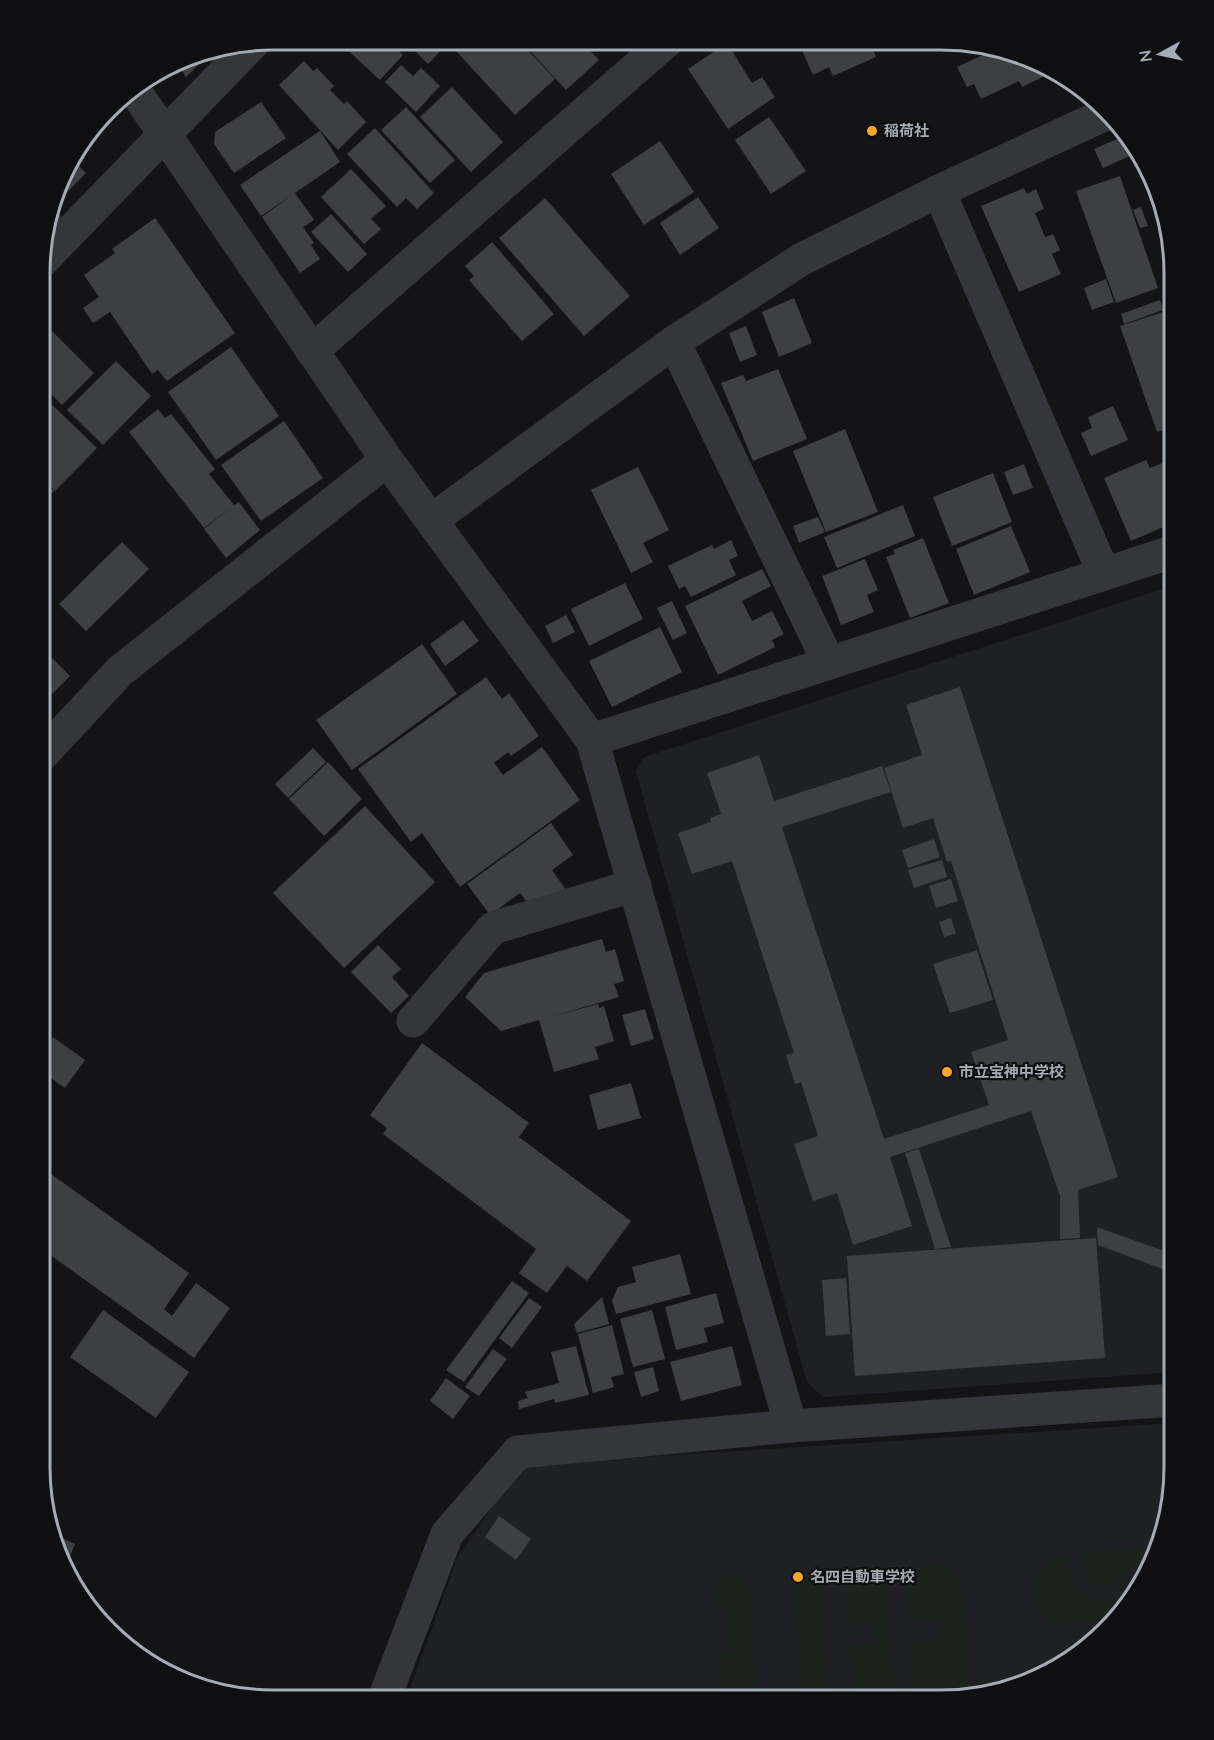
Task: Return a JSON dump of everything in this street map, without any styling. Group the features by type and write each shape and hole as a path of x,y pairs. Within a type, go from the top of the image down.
{"street":[{"path":"312,351 657,50"},
{"path":"50,252 246,51"},
{"path":"138,95 387,460 592,740 791,1426"},
{"path":"432,520 674,342 802,259 939,191 1101,117"},
{"path":"939,191 1104,574"},
{"path":"674,342 829,663"},
{"path":"50,746 120,671 387,460"},
{"path":"592,740 1165,554"},
{"path":"414,1021 493,928 634,885"},
{"path":"388,1690 447,1534 518,1452 791,1426 1165,1401"}],"shaded area":[{"name":"市立宝神中学校","path":"1165,588 1165,1373 823,1397 807,1382 636,772 644,757"},
{"name":"名四自動車学校","path":"1165,1424 1163,1497 1153,1539 1135,1579 1109,1615 1089,1635 1040,1668 999,1683 956,1690 409,1690 458,1557 521,1465"},
{"path":"1150,1549 1141,1568 1131,1569 1114,1582 1103,1586 1097,1586 1088,1578 1084,1552"},
{"path":"1068,1554 1072,1582 1079,1592 1090,1598 1107,1601 1126,1593 1103,1621 1051,1624 1038,1612 1036,1582 1038,1574 1041,1568 1056,1558"},
{"path":"943,1564 959,1578 962,1586 970,1689 915,1690 912,1646 915,1642 942,1639 940,1619 914,1621 910,1619 907,1576 912,1568"},
{"path":"881,1567 887,1578 894,1690 853,1690 850,1649 854,1645 877,1644 875,1623 852,1624 848,1621 846,1575 856,1570"},
{"path":"817,1572 823,1583 829,1690 801,1690 795,1586 807,1573"},
{"path":"736,1575 749,1585 756,1690 722,1690 719,1652 731,1651 729,1607 717,1608 716,1593 718,1585 724,1578"}],"building":[{"path":"348,50 398,50 403,55 380,80"},
{"path":"414,50 441,50 428,64"},
{"path":"527,50 555,79 515,115 456,51"},
{"path":"529,50 590,50 599,60 566,90"},
{"path":"716,50 731,50 752,83 762,77 775,97 728,129 688,69"},
{"path":"802,50 873,50 876,57 833,76 829,67 813,75"},
{"path":"985,54 1013,61 1046,75 1022,87 1019,81 981,99 974,84 967,87 957,67"},
{"path":"202,61 186,77 181,69"},
{"path":"304,61 313,71 317,68 334,86 330,90 344,104 347,101 366,122 338,150 279,85"},
{"path":"401,65 413,76 421,68 440,86 416,112 385,82"},
{"path":"452,87 503,142 471,172 420,117"},
{"path":"261,102 286,138 234,173 214,144 215,132"},
{"path":"406,107 455,160 430,183 381,130"},
{"path":"769,117 806,171 771,194 735,140"},
{"path":"375,128 434,193 417,209 406,198 397,207 347,154"},
{"path":"320,131 340,162 295,193 314,220 303,227 314,243 311,245 320,259 300,273 262,217 292,195 261,216 240,185"},
{"path":"1119,138 1131,155 1103,168 1094,149"},
{"path":"660,141 694,192 644,225 611,174"},
{"path":"83,156 85,158 78,165 86,173 62,197 72,174"},
{"path":"351,169 386,206 371,219 381,229 364,244 321,197"},
{"path":"1120,176 1158,288 1116,303 1076,191"},
{"path":"1024,188 1027,194 1036,189 1044,209 1035,213 1045,237 1053,234 1060,250 1052,254 1061,274 1019,292 981,206"},
{"path":"698,197 719,228 680,255 660,223"},
{"path":"545,198 630,296 584,336 499,238"},
{"path":"1141,207 1148,226 1140,228 1133,210"},
{"path":"331,214 367,254 348,272 311,232"},
{"path":"155,218 235,333 167,381 158,370 152,374 110,312 93,323 83,308 99,297 84,275 115,253 112,249"},
{"path":"492,242 554,314 522,341 469,280 474,276 465,266"},
{"path":"1106,279 1114,302 1092,310 1084,288"},
{"path":"794,298 812,343 779,357 762,312"},
{"path":"1160,300 1163,310 1124,324 1121,314"},
{"path":"1165,311 1165,429 1157,432 1120,326"},
{"path":"746,326 757,355 740,362 729,333"},
{"path":"50,329 94,373 62,405 50,393"},
{"path":"231,347 279,416 216,460 168,392"},
{"path":"116,361 151,396 103,445 67,410"},
{"path":"778,369 807,439 753,461 721,383 743,375 746,381"},
{"path":"50,403 97,448 55,491 50,486"},
{"path":"1113,406 1128,440 1091,456 1081,433 1092,428 1088,417"},
{"path":"158,409 165,418 171,414 215,469 209,474 234,505 239,502 260,530 226,558 204,529 232,507 204,528 129,432"},
{"path":"284,421 323,478 261,521 221,465"},
{"path":"845,429 878,512 826,532 793,451"},
{"path":"1146,460 1150,468 1165,462 1165,526 1131,541 1104,478"},
{"path":"1024,464 1033,488 1013,495 1004,472"},
{"path":"638,467 669,530 643,543 653,562 631,573 591,490"},
{"path":"993,473 1012,522 952,546 933,497"},
{"path":"903,505 915,536 837,568 824,537"},
{"path":"818,517 825,532 799,543 793,526"},
{"path":"1011,526 1030,572 974,595 956,549"},
{"path":"923,538 949,603 910,618 886,557 895,554 893,550"},
{"path":"731,540 738,556 729,560 736,575 691,597 685,586 679,589 668,566 712,545 714,549"},
{"path":"122,542 149,569 86,631 59,604"},
{"path":"865,559 878,590 867,595 874,612 841,625 822,576"},
{"path":"762,569 771,586 742,601 752,621 772,611 784,634 772,640 775,647 718,675 685,606"},
{"path":"625,583 643,619 589,646 571,609"},
{"path":"672,601 687,633 673,640 657,608"},
{"path":"566,615 575,632 553,643 545,626"},
{"path":"463,620 479,641 445,666 430,644"},
{"path":"660,627 682,672 612,707 589,661"},
{"path":"422,644 457,694 352,770 316,720"},
{"path":"50,656 70,676 50,696"},
{"path":"486,677 502,699 509,693 539,736 511,756 508,752 494,763 503,775 542,747 580,800 460,887 422,833 411,842 358,769"},
{"path":"960,687 1118,1177 1078,1190 1080,1238 1060,1239 1060,1196 1031,1111 890,1157 912,1226 853,1245 837,1193 813,1201 794,1144 818,1136 801,1082 795,1084 786,1055 794,1053 732,861 692,874 678,833 711,822 710,818 721,814 707,773 759,755 774,801 882,766 891,792 782,827 884,1139 989,1105 971,1052 1008,1040 951,861 947,862 933,818 903,828 884,768 922,755 906,705"},
{"path":"313,748 326,762 288,798 275,784"},
{"path":"328,762 362,799 324,836 289,799"},
{"path":"365,806 435,882 344,968 273,893"},
{"path":"551,823 573,855 552,870 566,890 527,902 520,893 490,915 467,884"},
{"path":"934,839 940,857 908,868 902,850"},
{"path":"942,860 947,877 914,888 908,870"},
{"path":"951,879 958,901 936,908 929,886"},
{"path":"951,918 956,933 944,937 939,922"},
{"path":"602,939 606,952 615,949 624,981 614,984 619,997 550,1017 598,1004 599,1008 604,1006 614,1041 595,1047 599,1059 554,1072 539,1020 501,1031 465,997 484,973"},
{"path":"378,945 401,969 392,977 409,996 391,1013 351,972"},
{"path":"977,950 993,1000 950,1013 933,964"},
{"path":"645,1009 654,1039 631,1046 622,1015"},
{"path":"53,1037 85,1060 65,1088 50,1077 50,1042"},
{"path":"422,1043 529,1123 519,1137 631,1221 587,1281 567,1266 547,1293 519,1273 536,1249 383,1134 387,1128 370,1115"},
{"path":"631,1083 641,1118 598,1130 589,1095"},
{"path":"919,1149 951,1247 935,1249 905,1153"},
{"path":"50,1173 189,1273 164,1309 172,1316 196,1283 230,1308 194,1358 50,1255"},
{"path":"1097,1227 1165,1251 1165,1270 1098,1245"},
{"path":"1096,1238 1105,1358 855,1376 847,1256"},
{"path":"680,1254 691,1294 616,1314 612,1300 618,1287 636,1282 632,1267"},
{"path":"846,1278 850,1334 826,1336 822,1280"},
{"path":"512,1281 529,1293 464,1382 446,1370"},
{"path":"716,1293 724,1323 704,1328 708,1342 676,1350 665,1307"},
{"path":"602,1297 609,1324 577,1333 574,1324"},
{"path":"529,1298 542,1307 512,1348 499,1338"},
{"path":"103,1310 189,1372 156,1418 70,1357"},
{"path":"652,1310 665,1359 633,1367 620,1319"},
{"path":"612,1325 624,1374 611,1377 614,1387 593,1393 578,1334"},
{"path":"576,1346 589,1395 555,1403 554,1399 519,1409 518,1401 528,1398 525,1392 559,1383 551,1352"},
{"path":"732,1346 742,1385 681,1401 670,1362"},
{"path":"493,1349 507,1359 479,1396 465,1387"},
{"path":"653,1367 659,1391 641,1397 634,1372"},
{"path":"446,1378 470,1396 453,1419 430,1401"},
{"path":"499,1516 531,1539 516,1560 485,1537"},
{"path":"61,1538 75,1544 69,1559"}],"place":[{"name":"稲荷社","path":"872,131"},
{"name":"市立宝神中学校","path":"947,1072"},
{"name":"名四自動車学校","path":"798,1577"}]}
